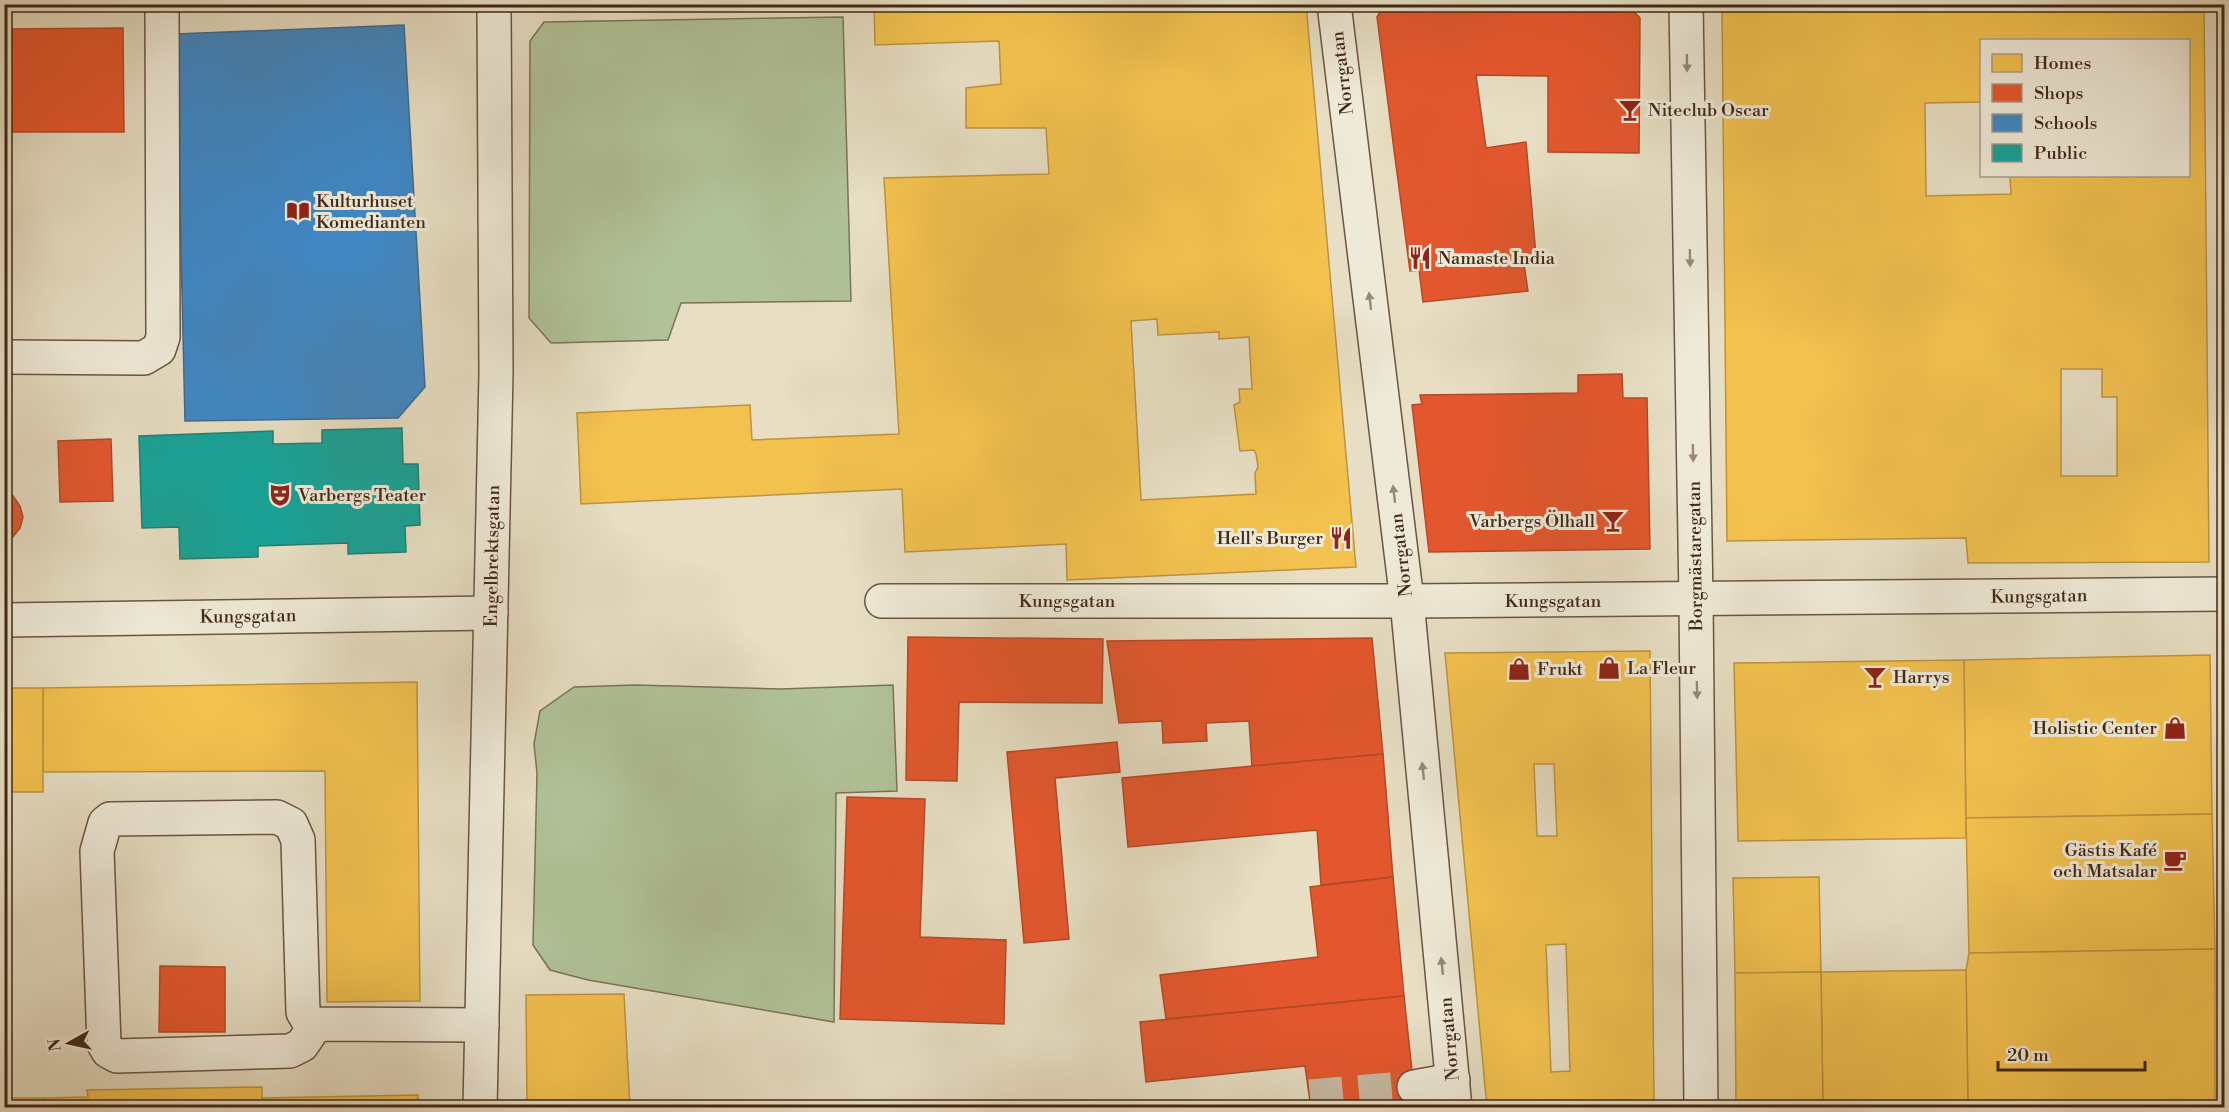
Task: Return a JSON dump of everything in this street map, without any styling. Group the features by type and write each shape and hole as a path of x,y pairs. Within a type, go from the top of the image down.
{"street":[{"path":"4,357 144,358 159,348 163,337 162,4"},
{"name":"Engelbrektsgatan","path":"480,1107 496,373 494,4"},
{"name":"Norrgatan","path":"1334,4 1407,602 1454,1094"},
{"name":"Borgmästaregatan","path":"1686,4 1696,600 1701,1107"},
{"name":"Kungsgatan","path":"882,601 1407,602 2224,594"},
{"name":"Kungsgatan","path":"4,620 491,613"},
{"path":"316,1024 302,1045 290,1051 117,1056 108,1052 104,1044 97,851 105,823 110,819 277,817 291,824 298,840 303,1012 309,1022 316,1024 482,1025"},
{"path":"1414,1088 1454,1094"}],"green space":[{"path":"843,17 851,301 681,303 668,340 551,343 529,318 530,41 544,22"},
{"path":"636,685 781,689 893,685 897,791 836,793 834,1022 588,980 550,970 533,945 537,773 534,744 540,711 574,687"}],"building: Homes":[{"path":"874,4 1306,4 1356,567 1067,580 1066,544 905,552 902,489 581,504 577,413 750,405 752,440 899,434 884,178 1049,174 1046,128 966,128 966,88 1001,84 999,41 875,45","holes":["1157,319 1158,335 1219,332 1219,339 1249,337 1252,389 1239,389 1240,402 1234,405 1240,451 1254,450 1256,454 1258,467 1255,473 1256,494 1141,500 1131,321"]},
{"path":"2204,4 2209,562 1968,563 1966,538 1727,541 1722,5","holes":["2061,369 2102,369 2102,397 2117,397 2117,476 2061,476"]},
{"path":"1650,651 1654,1108 1487,1108 1445,653","holes":["1534,764 1554,764 1557,836 1537,836","1566,944 1570,1071 1551,1072 1546,945"]},
{"path":"2210,655 2212,814 1966,818 1964,660"},
{"path":"1964,660 1966,838 1738,841 1734,663"},
{"path":"417,682 420,1001 327,1002 325,771 43,772 43,688"},
{"path":"4,688 43,688 43,792 4,792"},
{"path":"2212,814 2215,949 1969,953 1966,818"},
{"path":"1819,877 1821,972 1735,973 1733,878"},
{"path":"2215,949 2215,1108 1968,1108 1966,970 1969,953"},
{"path":"1966,970 1968,1108 1823,1108 1821,972"},
{"path":"1821,972 1823,1108 1736,1108 1735,973"},
{"path":"624,994 630,1108 527,1108 526,995"},
{"path":"262,1087 262,1098 418,1095 418,1108 44,1108 44,1098 88,1097 87,1090"},
{"path":"4,1098 44,1098 44,1108 4,1108"},
{"path":"1083,1100 1115,1103 1122,1108 1083,1108"}],"building: Shops":[{"path":"1385,4 1627,4 1640,18 1639,153 1548,152 1548,76 1476,75 1486,148 1526,142 1536,255 1523,257 1528,291 1423,302 1419,270 1410,271 1377,17"},
{"path":"123,28 124,132 4,132 4,29"},
{"path":"1622,374 1623,398 1647,398 1650,549 1429,552 1412,405 1422,404 1420,395 1578,393 1578,375"},
{"path":"111,439 113,501 60,502 58,441"},
{"path":"4,493 13,496 20,506 23,517 20,528 13,537 4,541"},
{"path":"908,637 1103,639 1102,703 959,702 957,781 906,780"},
{"path":"1372,638 1383,754 1252,766 1249,721 1206,723 1207,741 1163,743 1162,721 1119,723 1107,641"},
{"path":"1117,742 1120,772 1055,778 1069,939 1024,943 1007,752"},
{"path":"1383,754 1393,877 1321,885 1317,830 1128,847 1122,778"},
{"path":"847,797 925,799 920,937 1006,940 1004,1024 840,1019"},
{"path":"1393,877 1404,996 1166,1019 1160,975 1318,957 1310,887"},
{"path":"160,966 225,967 225,1032 159,1032"},
{"path":"1404,996 1416,1108 1311,1108 1305,1066 1146,1082 1140,1022"}],"building: Schools":[{"name":"Kulturhuset Komedianten","path":"404,25 425,387 398,418 185,421 176,34"}],"building: Public":[{"name":"Varbergs Teater","path":"402,428 403,464 418,464 420,525 405,526 406,552 348,554 348,543 258,546 258,557 180,559 179,527 142,528 139,436 273,431 273,444 322,443 322,430"}],"tunnel":[{"path":"1310,1096 1414,1087"}],"place":[{"name":"Niteclub Oscar","path":"1630,110"},
{"name":"Kulturhuset Komedianten","path":"298,211"},
{"name":"Namaste India","path":"1420,258"},
{"name":"Varbergs Teater","path":"280,495"},
{"name":"Varbergs Ölhall","path":"1613,521"},
{"name":"Hell's Burger","path":"1341,538"},
{"name":"La Fleur","path":"1609,668"},
{"name":"Frukt","path":"1519,669"},
{"name":"Harrys","path":"1875,677"},
{"name":"Holistic Center","path":"2175,728"},
{"name":"Gästis Kafé och Matsalar","path":"2175,860"}]}
